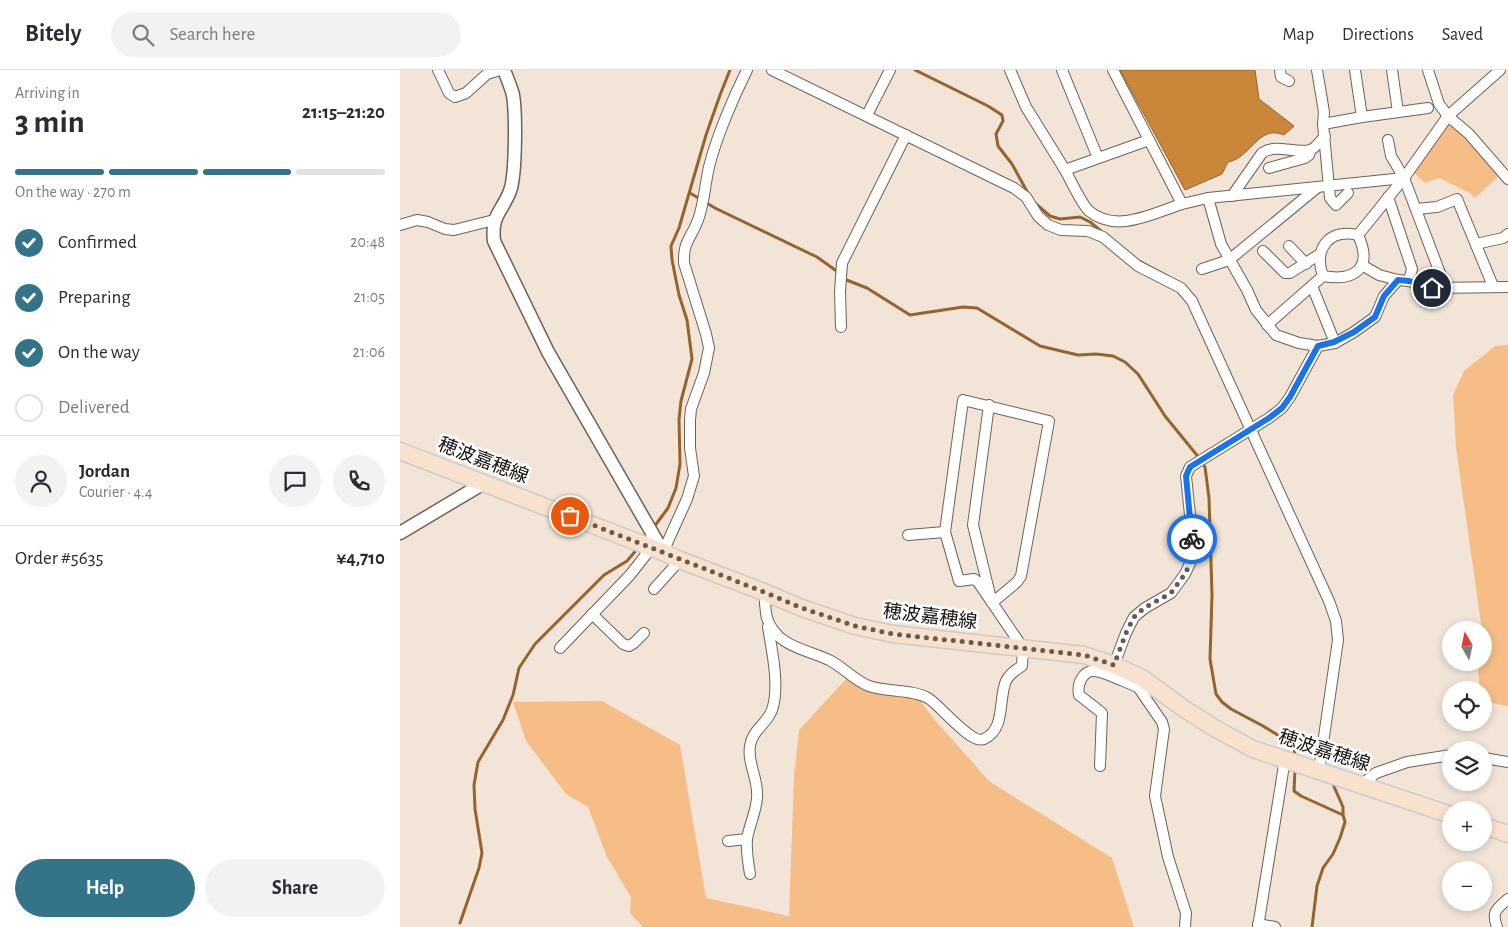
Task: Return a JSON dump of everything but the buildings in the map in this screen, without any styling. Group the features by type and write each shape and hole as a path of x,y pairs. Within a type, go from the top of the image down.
{"main road":[{"name":"穂波嘉穂線","path":"400,451 802,608 855,626 893,634 1084,655 1114,665 1216,729 1253,749 1442,812"},
{"path":"1492,829 1508,834"}],"street":[{"path":"438,70 449,93 455,97 466,93 487,74 502,70 513,95 514,153 510,190 492,227 494,241 548,352 657,550"},
{"path":"560,648 630,575 657,550 687,499 694,476 690,448 691,409 706,367 709,348 684,263 683,253 686,243 699,220 709,166 715,146 747,70"},
{"path":"772,70 1014,188 1026,197 1038,216 1048,225 1061,230 1088,232 1103,237 1138,266 1181,288 1192,301 1329,601 1336,621 1338,640 1319,771"},
{"path":"867,116 890,70"},
{"path":"1010,70 1026,107 1088,210 1111,222 1124,222 1208,198 1404,178"},
{"path":"1062,70 1098,158"},
{"path":"1113,70 1182,204"},
{"path":"1280,70 1281,77 1289,81"},
{"path":"1317,70 1324,112 1324,136 1330,198 1336,205 1348,193"},
{"path":"1355,70 1362,117"},
{"path":"1392,70 1398,112"},
{"path":"1428,70 1439,104 1448,116 1469,134 1508,179"},
{"path":"1358,235 1404,178 1448,116 1500,70"},
{"path":"1324,124 1428,108"},
{"path":"841,327 840,292 842,262 906,135"},
{"path":"1232,196 1262,153 1275,148 1310,150 1324,136"},
{"path":"1065,170 1149,140"},
{"path":"1388,140 1391,156 1404,178 1446,289"},
{"path":"1269,168 1305,158 1309,155 1310,150"},
{"path":"1202,269 1229,260 1318,187"},
{"path":"1388,197 1412,269 1409,281"},
{"path":"1208,198 1221,244 1256,310 1276,335 1299,343 1318,346 1334,342 1354,332 1375,317 1384,296 1398,280"},
{"path":"1416,209 1437,207 1457,198 1493,286"},
{"path":"400,225 417,220 454,230 494,220"},
{"path":"1323,276 1319,262 1320,254 1328,239 1337,234 1348,232 1358,235"},
{"path":"1476,244 1503,238 1508,234"},
{"path":"1267,325 1323,276 1340,278 1356,271 1362,265 1364,258 1364,251 1358,235"},
{"path":"1289,246 1306,264"},
{"path":"1263,251 1285,273 1296,271 1320,254"},
{"path":"1362,265 1379,275 1432,288 1508,287"},
{"path":"1312,286 1334,342"},
{"path":"1114,665 1134,617 1144,608 1171,593 1185,574 1192,559 1192,534 1186,476 1190,467 1282,408 1318,346"},
{"path":"767,618 775,634 790,646 830,661 869,686 899,690 927,698 969,735 978,740 984,740 997,726 1006,680 1022,666 1023,648 992,604 978,582 974,579 959,581 945,532 963,400 1050,421 1021,576 1017,582 992,604"},
{"path":"989,406 973,525 992,604"},
{"path":"400,533 484,483"},
{"path":"908,534 945,532"},
{"path":"654,589 680,560"},
{"path":"750,874 747,857 747,839 757,799 757,786 750,755 750,745 755,732 772,711 775,694 764,592"},
{"path":"592,614 623,644 629,646 644,633"},
{"path":"1100,766 1102,713 1079,695 1078,687 1082,678 1088,673 1095,671 1140,683 1162,722 1164,729 1155,796 1168,857 1186,913 1185,927"},
{"path":"1361,785 1376,773 1407,762 1442,756"},
{"path":"1275,927 1258,926 1285,759"},
{"path":"1492,759 1508,762"},
{"path":"728,841 747,839"},
{"path":"1497,927 1494,918 1495,911 1508,899"}],"shaded area":[{"path":"1120,70 1255,70 1259,99 1294,126 1284,135 1275,133 1261,138 1243,155 1228,162 1222,174 1185,190"},
{"path":"1449,123 1466,136 1501,174 1475,198 1470,193 1439,178 1425,183 1414,173"},
{"path":"1508,345 1508,706 1492,703 1492,681 1479,681 1478,671 1492,671 1492,621 1481,621 1456,448 1453,395 1464,371 1495,346"},
{"path":"848,677 895,685 916,695 934,719 989,781 1112,858 1134,927 643,927 630,913 631,897 607,857 588,807 566,794 526,741 513,702 602,701 680,745 706,898 789,916 794,776 799,730"}],"waterway":[{"path":"654,527 668,508 676,488 680,464 679,419 681,401 692,359 687,320 679,295 671,246 679,228 706,135 730,70"},
{"path":"915,70 988,106 1002,115 1003,121 996,134 998,146 1012,164 1029,195"},
{"path":"690,193 715,208 817,257 838,272"},
{"path":"1036,204 1050,216 1060,219 1080,217 1101,231"},
{"path":"1137,260 1169,277"},
{"path":"844,279 867,288 910,315 963,307 977,308 1040,346 1078,355 1096,354 1113,356 1125,362 1138,374 1165,416 1205,467 1209,498 1212,595 1210,659 1216,694 1231,709 1294,745 1295,757"},
{"path":"460,923 479,868 482,853 475,809 474,785 478,762 503,720 513,695 519,668 535,644 604,575 627,561 638,548"},
{"path":"1295,769 1294,791 1343,815"},
{"path":"1312,927 1317,886 1323,868 1333,854 1345,822 1343,807 1332,782"}],"way so far":[{"path":"570,516 802,608 855,626 893,634 1084,655 1114,665 1134,617 1144,608 1171,593 1185,574 1192,559 1192,539"}],"route":[{"path":"1192,539 1186,476 1190,467 1282,408 1318,346 1334,342 1354,332 1375,317 1384,296 1398,280 1409,281 1432,288"}]}
